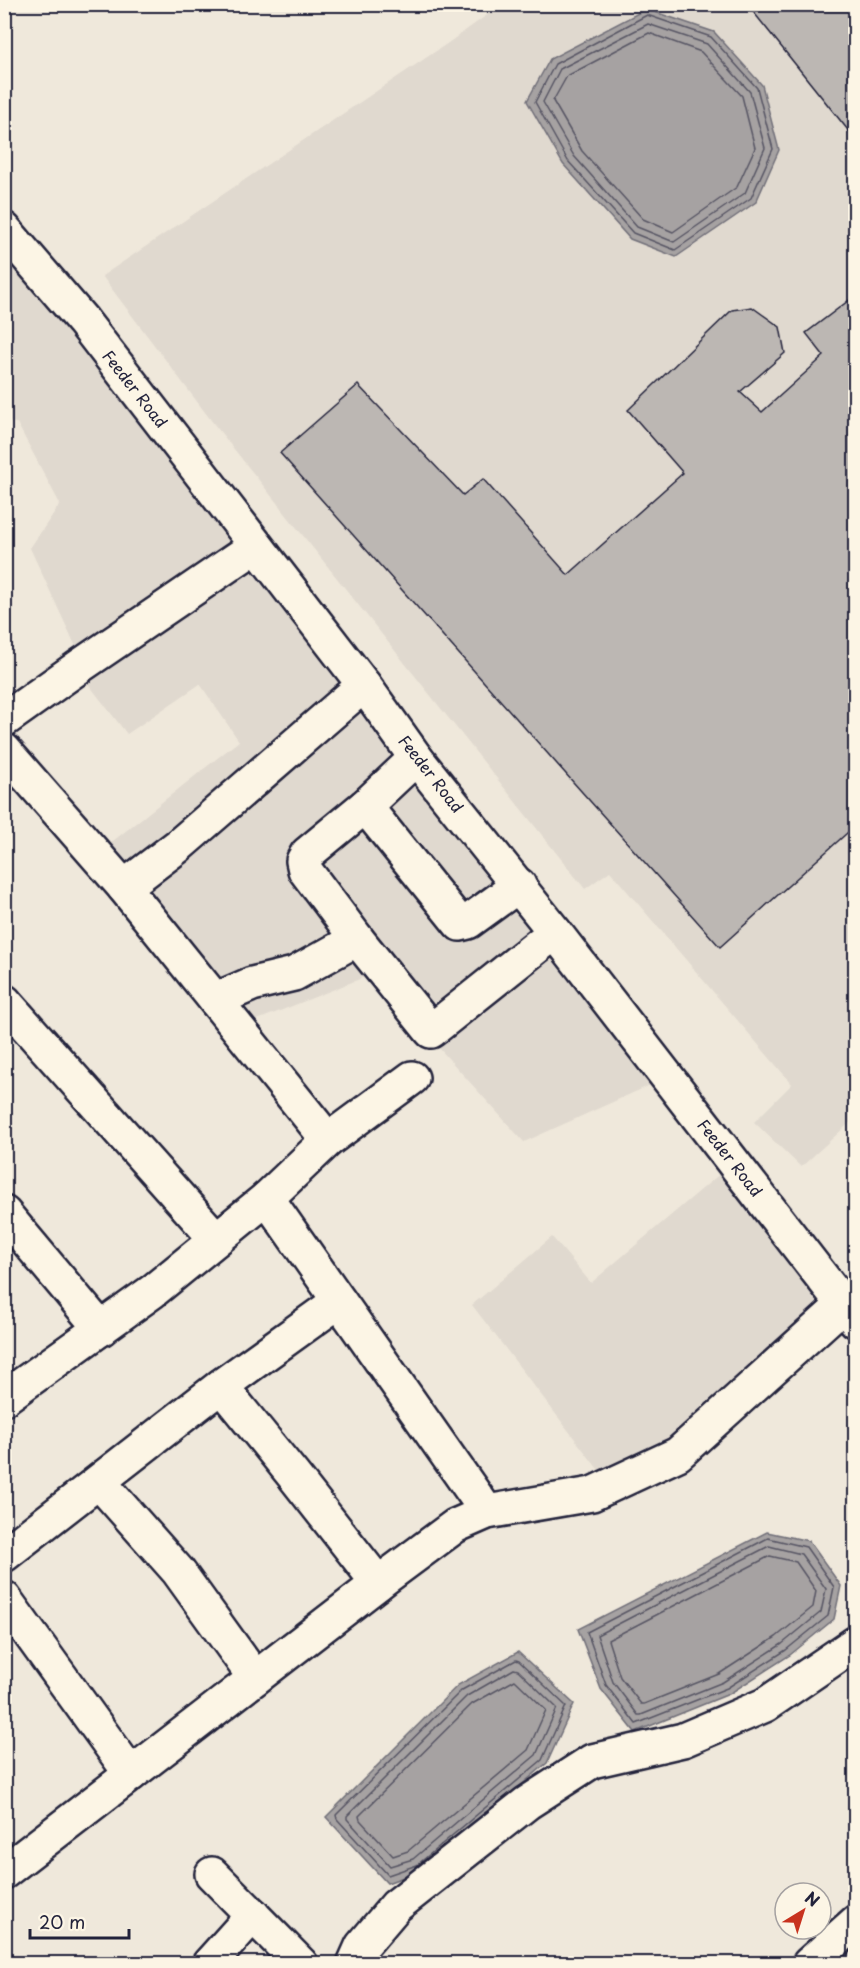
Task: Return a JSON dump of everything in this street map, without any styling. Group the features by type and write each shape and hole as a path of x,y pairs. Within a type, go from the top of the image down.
{"street":[{"name":"Feeder Road","path":"4,230 83,321 364,686 416,758 519,885 849,1313"},
{"path":"4,720 256,546"},
{"path":"124,887 178,846 364,686"},
{"path":"4,750 124,887 328,1140"},
{"path":"416,758 365,806 307,854 303,861 306,870 357,939 431,1031 555,932"},
{"path":"365,806 460,924 468,922 519,885"},
{"path":"215,1000 252,984 294,975 357,939"},
{"path":"4,1001 216,1239"},
{"path":"4,1398 153,1291 267,1198 328,1140 412,1078"},
{"path":"267,1198 487,1512"},
{"path":"4,1213 100,1329"},
{"path":"4,1555 221,1386 339,1301"},
{"path":"6,1866 455,1526 487,1512 592,1494 678,1454 849,1313"},
{"path":"221,1386 378,1584"},
{"path":"99,1482 178,1571 255,1678"},
{"path":"4,1598 131,1773"},
{"path":"354,1964 362,1946 396,1906 527,1803 592,1761 683,1740 765,1704 855,1643"},
{"path":"212,1874 301,1964"},
{"path":"209,1964 253,1915"},
{"path":"809,1964 855,1922"}],"shaded area":[{"path":"501,5 855,5 855,1118 801,1167 754,1122 792,1084 610,871 585,889 214,424 102,276"},
{"path":"4,249 77,345 224,519 657,1082 524,1142 372,974 250,1023 103,849 239,741 200,684 127,734 83,677 77,649 30,548 60,504 17,423 5,422"},
{"path":"728,1167 832,1302 673,1443 601,1473 472,1305 552,1237 591,1283"}],"water":[{"path":"646,9 714,32 762,85 779,150 756,202 676,257 630,239 563,164 527,101 550,59"},
{"path":"767,1532 809,1541 841,1586 834,1619 790,1655 729,1694 635,1732 601,1689 578,1629"},
{"path":"518,1652 574,1704 547,1763 420,1871 387,1883 326,1817 458,1685"}],"building":[{"path":"747,4 856,4 856,140"},
{"path":"856,295 856,825 720,947 280,453 358,385 463,495 483,479 568,575 683,473 628,410 732,310 752,307 780,327 785,353 740,392 762,412 824,356 806,333"}]}
